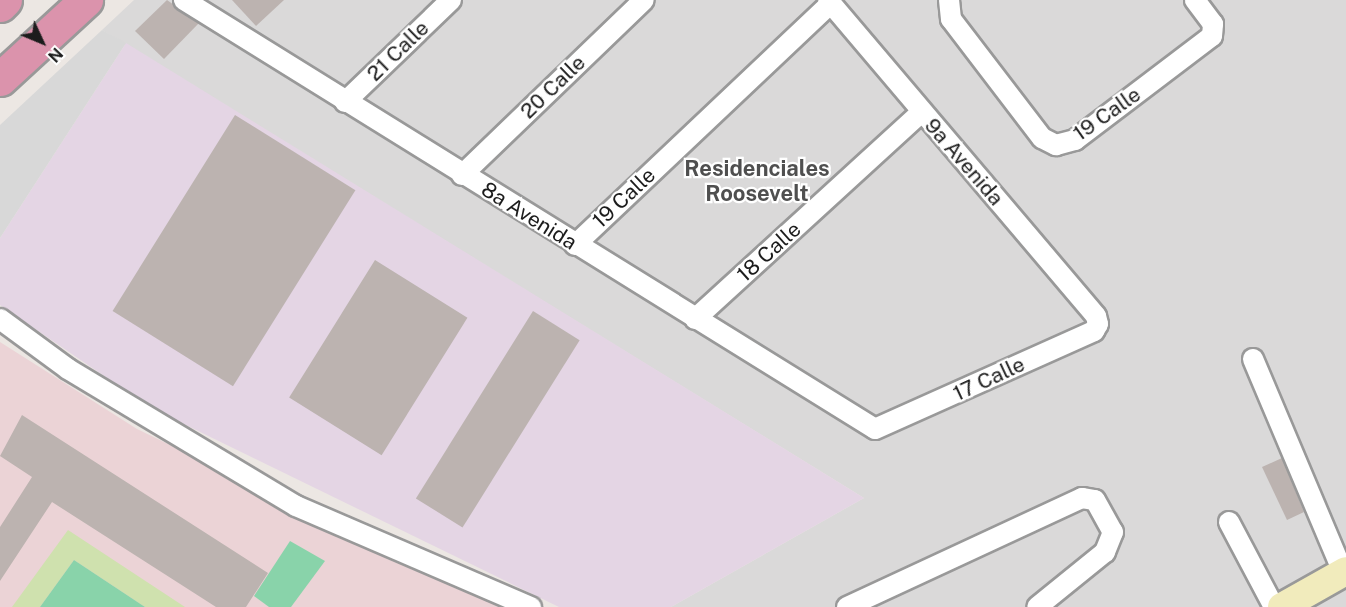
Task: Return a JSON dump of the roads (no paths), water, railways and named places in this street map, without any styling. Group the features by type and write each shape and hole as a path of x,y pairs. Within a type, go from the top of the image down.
{"highway":[{"path":"0,5 5,0"},
{"path":"0,79 86,0"}],"main road":[{"path":"1282,607 1345,572"}],"street":[{"name":"8a Avenida","path":"184,0 462,175 875,429"},
{"name":"21 Calle","path":"345,102 451,0"},
{"name":"20 Calle","path":"462,175 644,0"},
{"name":"19 Calle","path":"949,0 951,19 1042,138 1056,144 1075,140 1212,36 1213,24 1195,0"},
{"name":"19 Calle","path":"575,245 829,2"},
{"name":"9a Avenida","path":"829,2 1096,316 1098,324"},
{"name":"18 Calle","path":"695,319 922,112"},
{"path":"0,319 68,369 296,506 531,607"},
{"name":"17 Calle","path":"875,429 1094,331 1098,324"},
{"path":"1253,359 1345,572"},
{"path":"847,607 879,601 1082,498 1095,501 1113,532 1105,552 1037,607"},
{"path":"1229,522 1274,607"}],"district":[{"name":"Residenciales Roosevelt","path":"757,180"}]}
